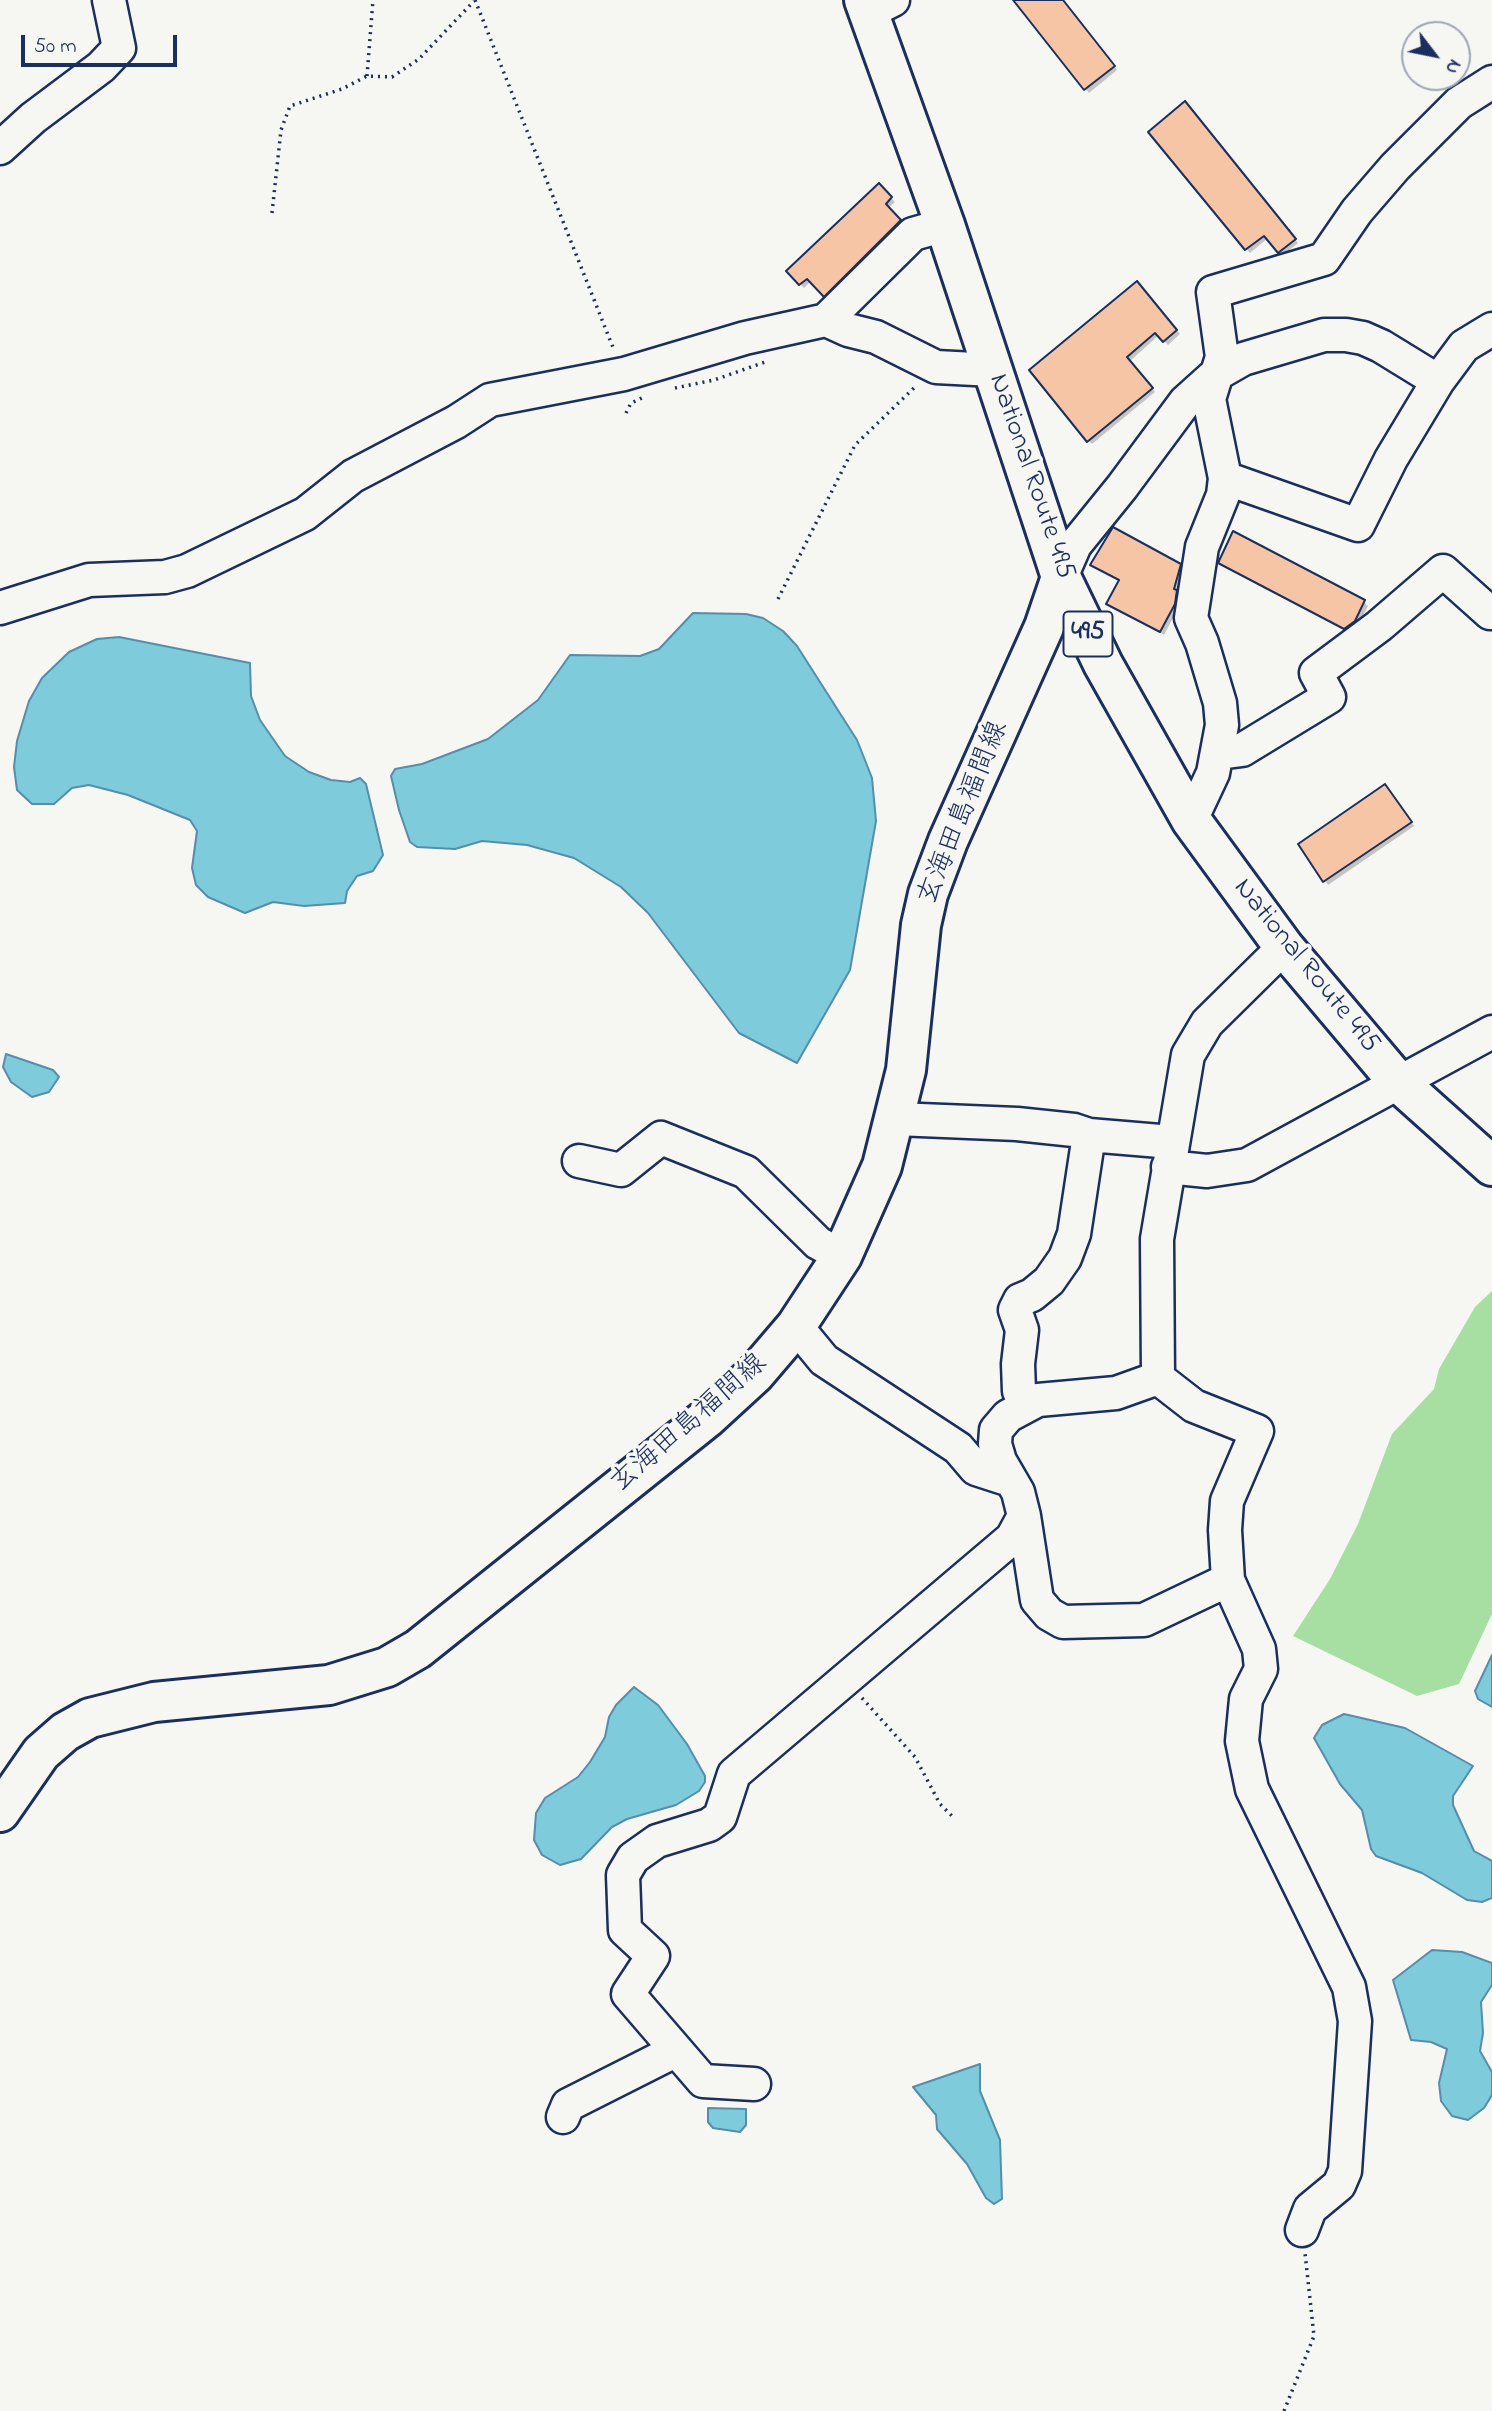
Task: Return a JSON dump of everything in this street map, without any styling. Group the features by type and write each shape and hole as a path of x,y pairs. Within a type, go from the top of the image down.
{"main road":[{"name":"National Route 495","path":"875,4 1061,577 1103,664 1191,820 1284,947 1398,1082 1492,1166"},
{"name":"玄海田島福間線","path":"0,1812 41,1753 65,1732 89,1718 154,1702 329,1685 387,1667 418,1648 707,1418 755,1374 796,1326 842,1256 867,1204 896,1119 906,1070 921,925 928,894 948,841 1044,627 1061,577"}],"street":[{"path":"0,148 33,118 101,67 119,48 109,0"},
{"path":"1191,820 1219,753 1222,724 1220,703 1202,643 1191,618 1191,603 1202,547 1223,495 1225,478 1209,399 1222,357 1213,292 1324,260 1357,211 1395,167 1459,103 1492,82"},
{"path":"0,608 89,580 164,577 187,571 305,514 353,476 456,422 490,400 624,374 745,338 826,320 913,234 945,225"},
{"path":"826,320 848,330 876,337 936,367 993,370"},
{"path":"1225,478 1358,525 1391,459 1438,381 1464,346 1492,329"},
{"path":"1061,577 1074,545 1122,488 1185,401 1215,375 1243,359 1324,335 1346,335 1363,338 1381,346 1438,381"},
{"path":"1219,753 1242,750 1329,697 1315,673 1379,626 1443,571 1490,613 1492,611"},
{"path":"1158,1378 1157,1239 1188,1055 1207,1023 1284,947"},
{"path":"896,1119 1017,1124 1074,1130 1170,1155 1207,1171 1247,1165 1342,1116 1398,1082 1492,1032"},
{"path":"1025,1405 1019,1391 1018,1364 1022,1331 1015,1310 1020,1300 1032,1295 1049,1281 1065,1258 1074,1234 1089,1135"},
{"path":"579,1161 621,1170 661,1138 746,1172 799,1227 818,1243 842,1256"},
{"path":"796,1326 824,1360 958,1448 976,1469 1010,1480"},
{"path":"1158,1378 1116,1394 1038,1400 1025,1405 996,1430 997,1452 1018,1492 1024,1516 1037,1600 1049,1614 1063,1622 1144,1620 1228,1580"},
{"path":"1158,1378 1194,1406 1257,1431 1227,1501 1225,1530 1228,1580 1259,1649 1261,1669 1246,1699 1242,1741 1252,1789 1349,1987 1355,2021 1345,2171 1339,2185 1310,2209 1302,2230"},
{"path":"754,2084 703,2081 628,1994 653,1956 625,1930 623,1875 633,1858 657,1841 709,1825 720,1817 734,1774 1012,1538 1024,1516"},
{"path":"563,2117 568,2105 675,2051"}],"path":[{"path":"367,76 373,0"},
{"path":"272,214 281,131 290,106 342,89 367,76 392,77 419,59 474,0 624,374"},
{"path":"778,599 855,445 936,367"},
{"path":"845,1678 915,1757 940,1804 954,1818"},
{"path":"1284,2411 1314,2336 1302,2230"}],"green space":[{"path":"1492,1291 1492,1614 1459,1684 1417,1696 1293,1636 1330,1579 1358,1524 1392,1434 1434,1389 1439,1369 1475,1307"}],"water":[{"path":"693,613 746,614 763,618 783,631 797,646 857,740 872,778 876,821 850,970 797,1063 739,1033 648,913 621,887 574,858 527,845 482,841 455,849 417,847 410,842 391,776 395,769 422,764 488,739 538,700 570,655 640,656 659,649"},
{"path":"119,637 250,663 251,696 260,720 285,756 309,772 331,780 350,782 360,778 366,784 383,855 373,871 357,876 347,891 345,903 304,906 273,902 245,913 208,897 196,885 192,868 197,831 190,820 128,795 89,785 72,788 54,804 32,804 17,790 14,767 17,741 29,701 42,678 69,652 97,639"},
{"path":"6,1054 53,1070 59,1077 49,1092 32,1097 11,1082 3,1067"},
{"path":"1492,1655 1492,1707 1478,1699 1475,1691"},
{"path":"634,1687 658,1705 687,1744 705,1776 705,1782 699,1791 676,1805 627,1819 612,1827 581,1859 560,1865 542,1855 534,1840 536,1813 545,1798 578,1777 590,1762 605,1737 609,1717 616,1705"},
{"path":"1344,1714 1405,1728 1473,1766 1453,1796 1453,1805 1474,1851 1492,1861 1492,1898 1482,1902 1467,1900 1422,1873 1376,1856 1371,1849 1362,1810 1340,1784 1314,1738 1322,1725"},
{"path":"1432,1950 1462,1952 1492,1963 1492,1985 1481,2002 1483,2033 1480,2051 1492,2072 1492,2095 1484,2108 1468,2120 1452,2116 1441,2101 1439,2083 1447,2049 1431,2042 1411,2040 1393,1980"},
{"path":"980,2064 980,2091 1000,2140 1002,2199 994,2204 986,2198 967,2164 937,2129 936,2115 913,2087"},
{"path":"708,2108 746,2109 746,2125 740,2132 713,2128 708,2122"}],"building":[{"path":"1013,0 1063,0 1115,66 1084,90"},
{"path":"1185,101 1296,239 1278,253 1264,236 1245,250 1148,132"},
{"path":"879,183 892,197 886,204 901,220 824,297 807,279 799,285 786,271"},
{"path":"1137,281 1177,330 1163,342 1155,333 1127,357 1153,388 1087,442 1029,370"},
{"path":"1113,527 1181,564 1174,589 1177,590 1175,604 1160,632 1106,604 1119,580 1090,565"},
{"path":"1233,531 1365,600 1355,621 1344,629 1218,563"},
{"path":"1385,784 1412,822 1323,882 1298,844"}]}
